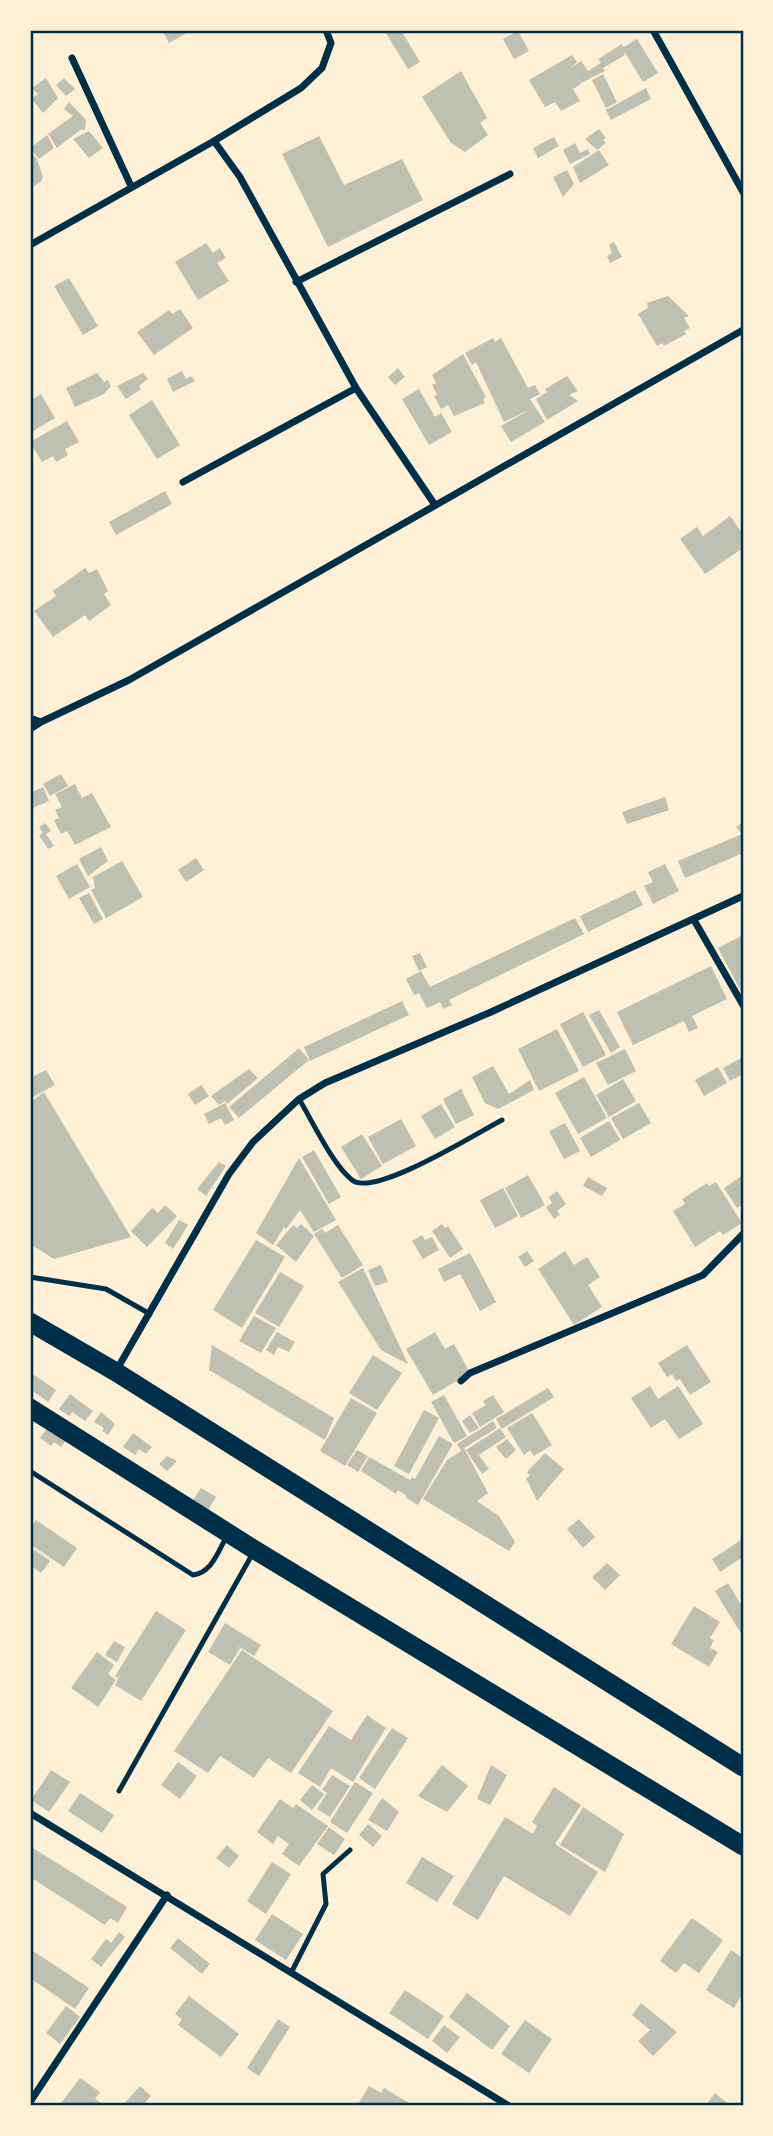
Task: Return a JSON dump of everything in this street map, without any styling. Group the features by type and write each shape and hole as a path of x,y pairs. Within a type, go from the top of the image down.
{"highway":[{"path":"30,1322 116,1372 743,1767"},
{"path":"30,1408 255,1550 743,1846"}],"street":[{"path":"30,245 214,141 301,88 322,68 331,43 326,30"},
{"path":"653,30 743,192"},
{"path":"72,58 131,186"},
{"path":"214,141 240,177 356,388 435,505"},
{"path":"296,282 510,174"},
{"path":"30,729 129,680 743,330"},
{"path":"183,482 356,388"},
{"path":"30,718 41,722"},
{"path":"116,1372 229,1174 253,1142 299,1099 325,1083 743,896"},
{"path":"694,919 743,1005"},
{"path":"461,1381 470,1373 703,1275 743,1234"},
{"path":"30,1813 509,2106"},
{"path":"30,2102 167,1895"}],"lane":[{"path":"299,1099 337,1161 353,1181 364,1184 390,1179 502,1119"},
{"path":"30,1277 107,1289 150,1314"},
{"path":"30,1471 193,1575 202,1574 209,1568 229,1533"},
{"path":"119,1791 255,1550"},
{"path":"290,1973 326,1904 323,1874 349,1850"}],"building":[{"path":"162,30 192,30 169,43"},
{"path":"384,30 401,30 420,62 408,69"},
{"path":"518,31 529,51 514,59 503,39"},
{"path":"637,39 658,73 643,82 622,48"},
{"path":"622,44 625,55 603,68 605,71 581,83 575,74 581,84 573,89 580,101 561,111 555,102 545,107 529,80 572,55 577,62 571,68 581,61 588,71 601,63 598,59"},
{"path":"461,71 487,118 480,123 488,135 465,152 451,143 422,97"},
{"path":"603,74 617,102 606,108 592,80"},
{"path":"46,78 58,98 43,113 32,99 38,94 32,88"},
{"path":"64,78 75,89 66,96 56,85"},
{"path":"646,88 651,99 611,120 606,110"},
{"path":"69,102 86,120 85,130 80,130 57,148 48,134 73,116 64,109"},
{"path":"599,129 606,138 603,140 606,143 597,150 585,139"},
{"path":"89,131 103,148 89,158 73,139"},
{"path":"47,135 54,148 39,159 30,148"},
{"path":"319,136 344,185 402,159 423,200 328,247 282,154"},
{"path":"554,137 559,146 538,158 533,148"},
{"path":"575,143 580,153 588,149 590,154 570,164 563,150"},
{"path":"599,150 609,165 580,183 573,167"},
{"path":"30,152 37,159 43,177 41,182 30,188"},
{"path":"567,170 574,184 563,197 553,177"},
{"path":"614,242 622,257 610,263 607,256 612,253 609,245"},
{"path":"206,243 213,253 220,248 226,258 217,263 229,281 198,300 175,262"},
{"path":"69,278 98,326 83,335 54,286"},
{"path":"668,296 689,316 684,318 690,328 684,331 686,334 664,346 662,343 657,346 638,314 648,308 647,303"},
{"path":"180,309 193,328 154,355 137,332 169,310 172,314"},
{"path":"493,338 495,342 501,338 528,388 535,385 540,394 530,399 545,422 511,442 501,426 529,410 504,422 476,362 472,365 465,353"},
{"path":"463,354 486,397 483,399 485,403 454,416 448,405 441,409 434,396 437,395 432,385 436,383 432,375"},
{"path":"398,368 405,377 395,385 388,377"},
{"path":"182,371 186,379 191,376 195,381 173,392 167,379"},
{"path":"97,373 104,382 108,380 111,386 104,394 75,407 66,388"},
{"path":"143,373 148,379 139,386 141,389 126,399 117,386"},
{"path":"567,376 578,391 569,395 578,401 547,420 536,399 547,392 545,389"},
{"path":"419,389 435,417 441,413 452,432 429,445 402,399"},
{"path":"30,394 33,399 41,394 55,418 30,433"},
{"path":"152,400 180,445 157,459 129,415"},
{"path":"67,421 79,442 65,449 68,455 56,462 53,456 42,462 30,442"},
{"path":"165,491 172,504 116,535 109,522"},
{"path":"730,516 743,534 743,548 705,574 680,539 697,527 703,536"},
{"path":"85,568 89,573 97,569 108,591 104,594 111,605 89,621 85,615 53,637 34,611 56,596 53,591"},
{"path":"61,774 68,786 50,796 43,784"},
{"path":"75,784 82,798 92,793 111,827 75,845 67,831 61,834 54,820 59,818 55,810 62,807 55,794"},
{"path":"43,787 49,801 33,808 30,793"},
{"path":"665,797 669,810 627,824 622,812"},
{"path":"743,822 743,853 685,878 678,861 742,834 736,827"},
{"path":"45,823 51,831 46,834 54,846 48,849 39,835 43,833 39,827"},
{"path":"101,847 108,861 88,876 79,859"},
{"path":"196,858 204,870 186,882 178,870"},
{"path":"122,861 143,897 106,918 91,890 95,888 93,877"},
{"path":"77,864 90,887 69,899 56,876"},
{"path":"665,864 679,891 653,904 644,886 653,882 648,872"},
{"path":"635,890 643,905 588,932 580,916"},
{"path":"89,893 103,919 94,924 79,898"},
{"path":"575,918 584,934 449,1000 452,1005 443,1009 440,1002 427,1008 419,993 414,995 406,979 421,971 430,987"},
{"path":"741,936 743,941 743,995 718,948"},
{"path":"420,953 427,967 419,971 412,956"},
{"path":"711,966 727,999 692,1016 698,1028 689,1032 684,1021 633,1045 617,1012"},
{"path":"402,1001 409,1015 310,1061 304,1047"},
{"path":"599,1010 620,1047 611,1053 589,1015"},
{"path":"583,1012 606,1055 583,1067 560,1024"},
{"path":"557,1029 579,1071 539,1091 518,1049"},
{"path":"299,1048 309,1060 239,1118 229,1107"},
{"path":"625,1049 636,1071 608,1085 596,1063"},
{"path":"743,1057 743,1074 730,1081 723,1068"},
{"path":"493,1066 509,1094 530,1080 534,1090 498,1109 485,1103 472,1077"},
{"path":"718,1067 727,1083 704,1096 695,1080"},
{"path":"249,1069 258,1078 227,1104 225,1101 219,1105 211,1096"},
{"path":"46,1070 55,1085 33,1097 30,1078"},
{"path":"584,1077 607,1118 578,1134 555,1093"},
{"path":"623,1079 636,1101 609,1117 596,1095"},
{"path":"201,1085 209,1096 195,1105 188,1094"},
{"path":"461,1089 474,1115 456,1124 443,1099"},
{"path":"44,1092 131,1237 54,1259 30,1244 30,1103"},
{"path":"225,1103 234,1120 225,1125 221,1118 209,1124 204,1114"},
{"path":"639,1103 651,1123 623,1139 611,1118"},
{"path":"441,1104 455,1127 435,1139 421,1116"},
{"path":"401,1119 416,1146 383,1164 368,1137"},
{"path":"609,1121 620,1140 591,1157 580,1138"},
{"path":"565,1123 580,1151 564,1159 549,1131"},
{"path":"362,1134 382,1166 361,1179 341,1147"},
{"path":"314,1150 341,1197 329,1204 302,1157"},
{"path":"299,1158 336,1220 314,1232 300,1210 286,1229 284,1227 273,1245 256,1233"},
{"path":"219,1162 226,1166 206,1196 197,1189"},
{"path":"528,1175 545,1205 521,1218 505,1188"},
{"path":"743,1175 743,1204 737,1208 724,1188"},
{"path":"588,1177 607,1188 602,1196 583,1186"},
{"path":"716,1182 742,1223 723,1235 720,1231 695,1247 673,1211 685,1204 682,1199 707,1183 709,1186"},
{"path":"503,1188 518,1216 495,1228 480,1200"},
{"path":"557,1191 566,1204 557,1211 560,1215 554,1219 546,1207 552,1203 549,1197"},
{"path":"165,1205 177,1216 147,1247 131,1231 152,1208 158,1213"},
{"path":"179,1220 188,1225 173,1249 165,1243"},
{"path":"301,1224 314,1236 296,1262 276,1245 293,1225 297,1228"},
{"path":"442,1224 445,1228 448,1226 463,1249 450,1258 432,1231"},
{"path":"338,1225 363,1265 342,1278 314,1234 322,1229 325,1233"},
{"path":"422,1235 425,1240 432,1237 439,1250 423,1259 412,1241"},
{"path":"256,1240 285,1257 242,1328 213,1310"},
{"path":"527,1251 534,1261 525,1267 518,1257"},
{"path":"565,1251 574,1265 587,1257 600,1277 588,1285 602,1307 574,1325 538,1269"},
{"path":"470,1253 496,1302 480,1311 460,1274 444,1282 438,1269"},
{"path":"381,1265 388,1282 375,1286 368,1270"},
{"path":"363,1268 408,1364 381,1350 338,1282"},
{"path":"280,1272 304,1286 279,1327 255,1313"},
{"path":"254,1316 276,1328 261,1353 239,1341"},
{"path":"277,1332 295,1342 289,1352 278,1347 274,1355 266,1350"},
{"path":"435,1332 445,1349 454,1344 470,1373 433,1395 406,1349"},
{"path":"212,1345 334,1418 325,1440 209,1370"},
{"path":"687,1345 711,1382 690,1395 680,1379 676,1381 672,1374 667,1377 658,1363"},
{"path":"373,1355 402,1373 377,1410 349,1393"},
{"path":"30,1372 56,1390 48,1402 30,1389"},
{"path":"650,1386 658,1399 678,1386 703,1424 679,1439 665,1419 651,1428 631,1398"},
{"path":"548,1388 554,1397 502,1429 496,1419"},
{"path":"70,1394 93,1411 85,1421 72,1412 69,1416 59,1409"},
{"path":"444,1395 467,1436 454,1443 431,1402"},
{"path":"493,1395 504,1412 480,1427 472,1413 486,1405 483,1401"},
{"path":"351,1398 377,1413 345,1466 320,1451"},
{"path":"424,1410 439,1418 409,1474 394,1466"},
{"path":"101,1412 115,1424 108,1435 102,1431 104,1428 94,1422"},
{"path":"532,1413 552,1445 534,1456 530,1450 524,1455 507,1428"},
{"path":"470,1415 479,1428 470,1433 462,1421"},
{"path":"493,1421 497,1428 464,1448 488,1493 477,1501 499,1516 515,1542 509,1551 423,1499 447,1460 461,1451 457,1444"},
{"path":"51,1423 62,1431 57,1439 63,1431 69,1436 61,1447 54,1442 51,1446 40,1438"},
{"path":"500,1428 506,1437 479,1455 489,1469 482,1474 466,1450"},
{"path":"133,1433 152,1447 146,1454 139,1449 135,1455 123,1447"},
{"path":"439,1436 453,1444 418,1505 398,1490 396,1494 361,1471 369,1457 410,1480 412,1477 415,1479"},
{"path":"507,1439 516,1450 506,1459 496,1447"},
{"path":"357,1450 368,1456 358,1472 347,1465"},
{"path":"545,1453 564,1469 537,1501 526,1478 530,1476 527,1472"},
{"path":"167,1456 177,1461 167,1471 159,1464"},
{"path":"201,1488 216,1497 208,1510 193,1500"},
{"path":"579,1519 595,1537 583,1548 567,1529"},
{"path":"36,1520 77,1548 64,1567 30,1544 30,1528"},
{"path":"743,1539 743,1557 720,1572 712,1559"},
{"path":"35,1550 50,1561 41,1573 30,1565 30,1557"},
{"path":"607,1563 620,1575 605,1590 592,1577"},
{"path":"728,1583 743,1608 743,1630 740,1632 715,1591"},
{"path":"694,1606 720,1622 710,1638 714,1640 710,1648 718,1652 709,1667 671,1644"},
{"path":"156,1611 186,1630 141,1701 115,1685 121,1674 118,1678 115,1676"},
{"path":"225,1623 261,1645 254,1656 236,1645 240,1648 230,1665 208,1652"},
{"path":"114,1641 125,1647 117,1662 105,1655"},
{"path":"242,1650 333,1711 291,1773 268,1758 254,1778 220,1756 208,1773 174,1751"},
{"path":"97,1652 114,1665 108,1674 116,1680 98,1707 71,1688"},
{"path":"367,1715 386,1728 353,1782 331,1768 320,1787 298,1773 329,1726 351,1740"},
{"path":"392,1728 408,1738 375,1789 359,1778"},
{"path":"178,1762 197,1776 180,1799 161,1785"},
{"path":"442,1765 468,1786 447,1812 418,1796"},
{"path":"491,1765 507,1775 490,1805 477,1799"},
{"path":"51,1770 70,1782 49,1812 31,1800"},
{"path":"332,1775 350,1786 330,1817 317,1809 327,1793 322,1790"},
{"path":"355,1782 373,1793 347,1833 330,1822"},
{"path":"312,1785 324,1794 312,1810 300,1800"},
{"path":"554,1787 581,1805 555,1844 598,1872 570,1916 504,1876 478,1920 452,1904 505,1817 533,1834 537,1826 532,1822"},
{"path":"80,1793 114,1815 102,1833 68,1811"},
{"path":"382,1798 399,1812 387,1831 368,1820"},
{"path":"280,1799 293,1808 296,1804 328,1826 299,1866 282,1854 289,1844 278,1836 273,1844 257,1832"},
{"path":"583,1807 624,1834 605,1872 560,1845"},
{"path":"368,1824 382,1836 373,1847 359,1835"},
{"path":"329,1827 345,1839 334,1855 317,1844"},
{"path":"227,1845 239,1856 229,1868 216,1858"},
{"path":"30,1846 127,1907 118,1923 110,1918 105,1925 30,1877"},
{"path":"422,1857 454,1876 437,1902 406,1883"},
{"path":"272,1862 291,1874 266,1914 247,1901"},
{"path":"272,1914 303,1934 286,1960 255,1940"},
{"path":"692,1918 723,1940 699,1973 684,1963 676,1973 660,1961"},
{"path":"119,1932 125,1937 101,1967 91,1959 106,1939 111,1943"},
{"path":"178,1938 210,1964 202,1974 170,1948"},
{"path":"30,1949 89,1988 75,2009 30,1978"},
{"path":"731,1950 743,1958 743,1993 734,2008 706,1990"},
{"path":"405,1990 444,2016 428,2039 389,2013"},
{"path":"467,1993 510,2026 492,2050 449,2017"},
{"path":"189,1996 239,2034 221,2057 178,2025 182,2019 175,2014"},
{"path":"641,2003 677,2032 653,2056 638,2041 650,2030 632,2015"},
{"path":"66,2006 80,2017 60,2044 46,2033"},
{"path":"278,2019 290,2027 259,2076 247,2068"},
{"path":"525,2020 552,2039 529,2073 501,2054"},
{"path":"444,2025 460,2037 447,2053 432,2041"},
{"path":"80,2078 100,2092 95,2099 106,2106 59,2106"},
{"path":"140,2086 151,2096 142,2106 126,2106 124,2104"},
{"path":"369,2086 381,2093 384,2088 414,2106 357,2106"},
{"path":"715,2093 731,2106 705,2106"}]}
